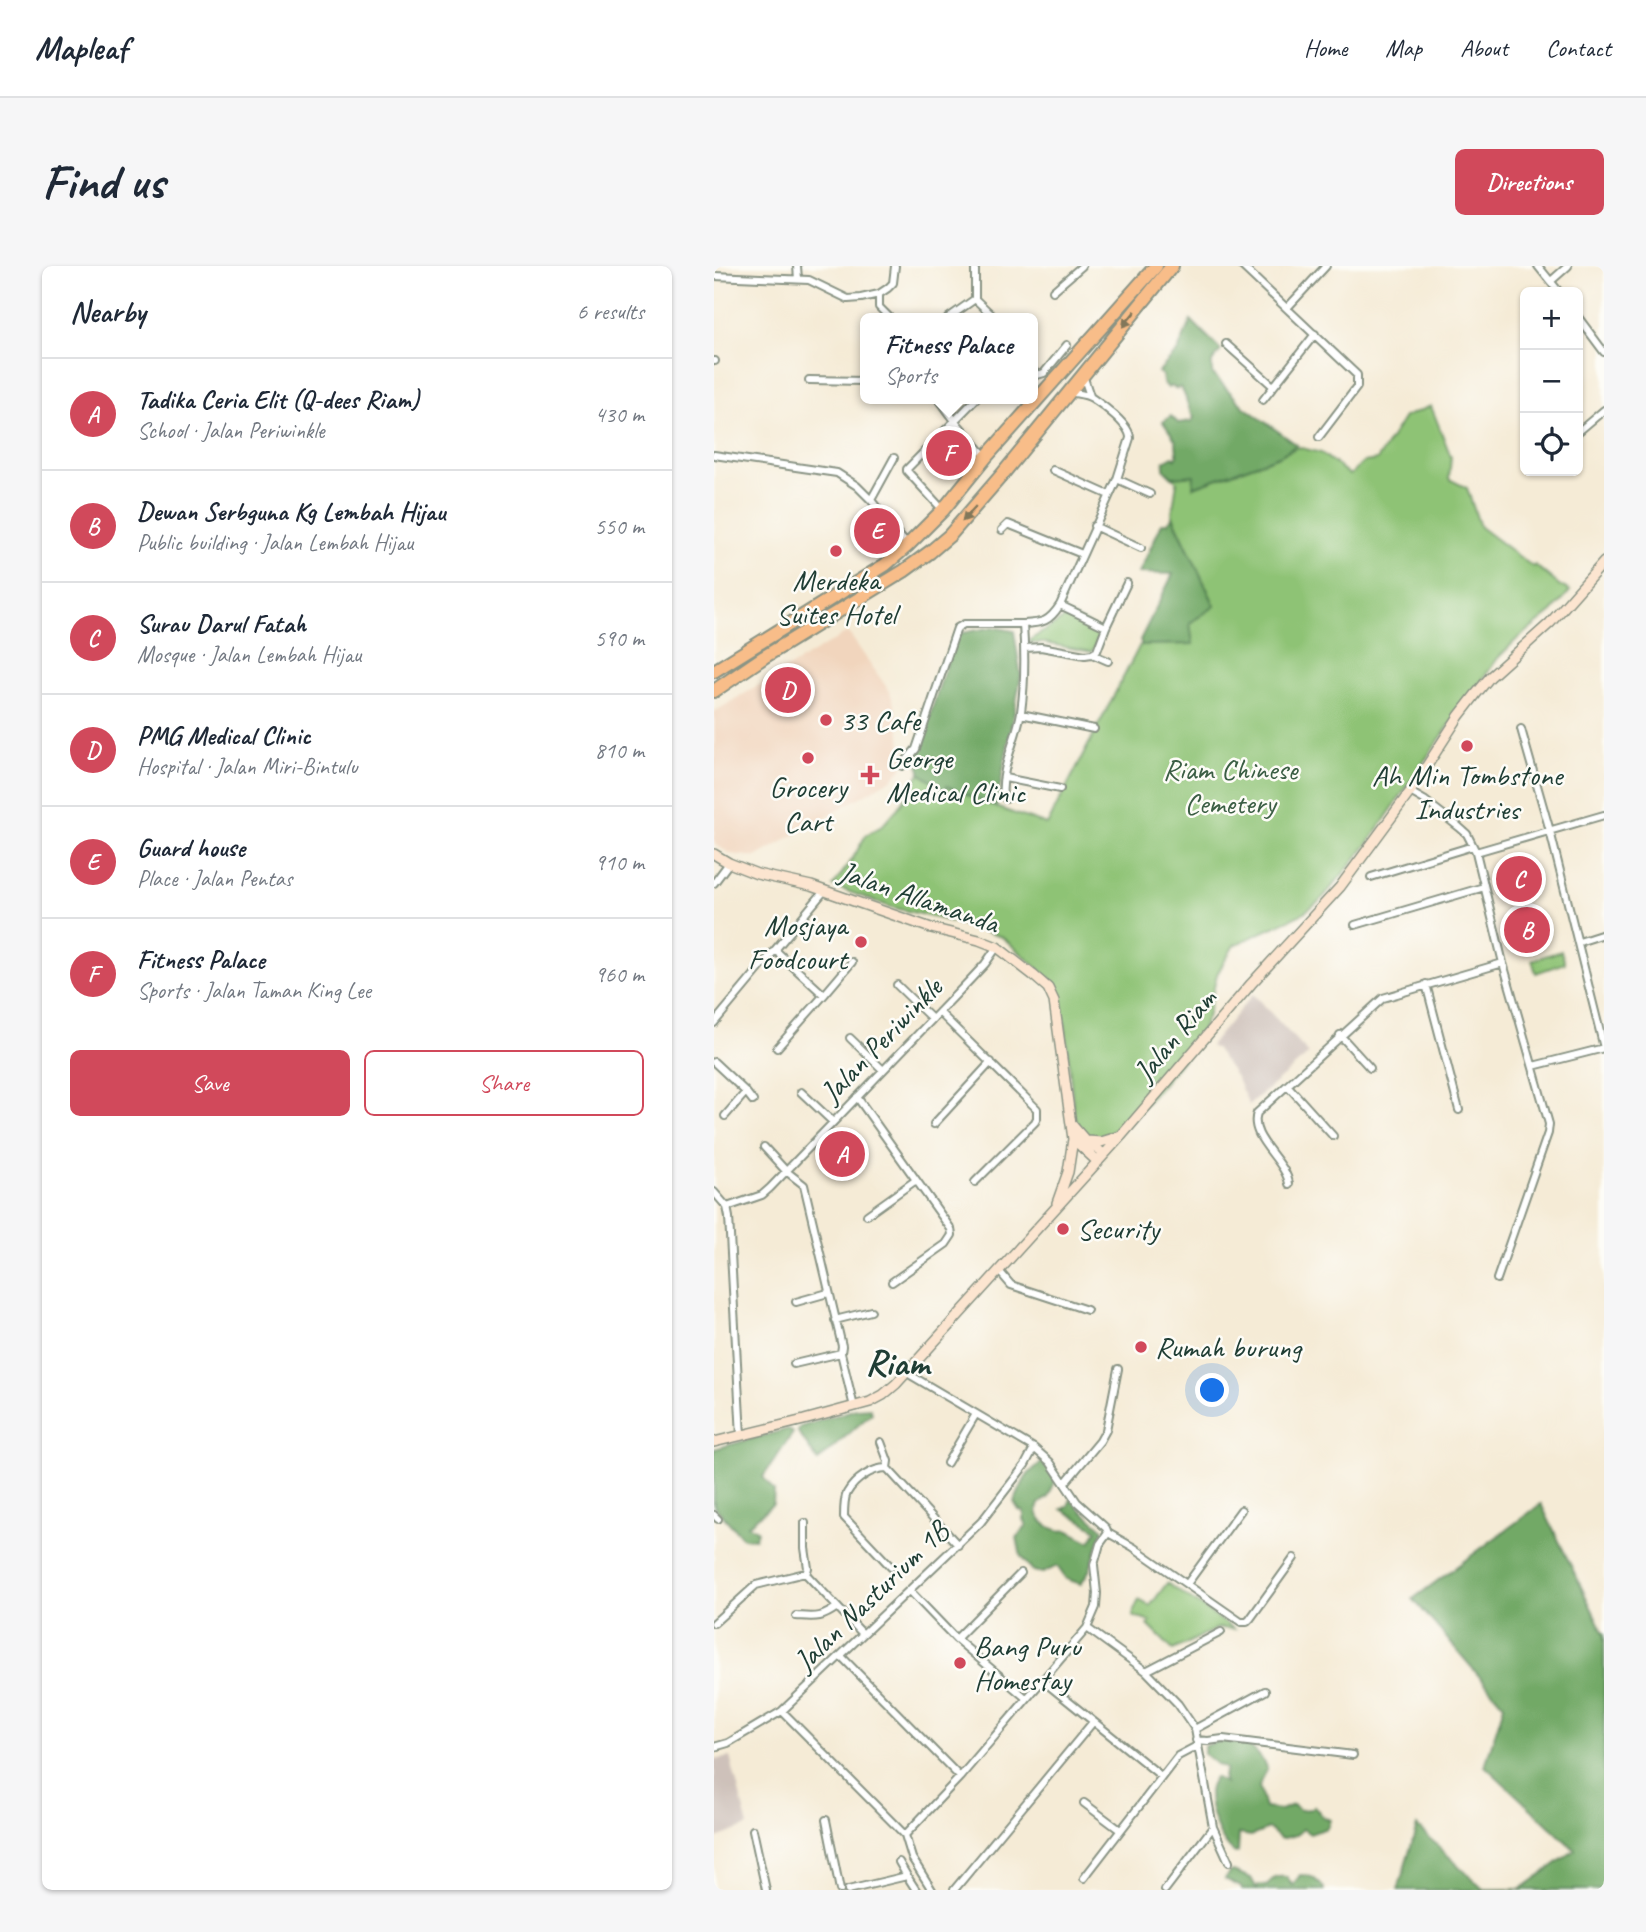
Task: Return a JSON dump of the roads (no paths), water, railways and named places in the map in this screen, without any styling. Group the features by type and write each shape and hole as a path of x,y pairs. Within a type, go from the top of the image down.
{"highway":[{"path":"1038,399 1156,266"},
{"path":"714,691 764,657 886,583 950,535 1172,266"},
{"path":"764,657 728,674 716,670 885,565 943,510 1033,404"},
{"path":"990,453 1001,462 1017,456"},
{"path":"976,469 991,466 998,472 999,478"}],"main road":[{"name":"Jalan Riam","path":"714,1442 870,1402 883,1395 907,1373 1121,1136 1251,984 1340,887 1410,792 1476,694 1550,623 1604,562"},
{"name":"Jalan Allamanda","path":"714,854 764,877 825,890 896,917 997,947 1048,988 1054,1001 1073,1139 1068,1172 1056,1208"},
{"path":"1071,1124 1101,1158"},
{"path":"1085,1140 1101,1142 1121,1136"},
{"path":"1073,1139 1101,1158"}],"street":[{"path":"797,266 798,279"},
{"path":"714,276 809,280 848,299 879,294 888,288 894,282 895,266"},
{"path":"975,266 975,299 990,313"},
{"path":"1054,291 1082,266"},
{"path":"1242,266 1357,375 1357,387 1319,437"},
{"path":"1287,308 1326,266"},
{"path":"1538,266 1555,287"},
{"path":"1551,281 1568,266"},
{"path":"879,294 879,307 885,313"},
{"path":"955,313 975,299"},
{"path":"1583,324 1604,352"},
{"path":"1263,400 1315,334"},
{"path":"1226,344 1273,386"},
{"path":"1038,374 1044,373 1067,345"},
{"path":"1083,375 1090,396"},
{"path":"809,380 860,381"},
{"path":"902,766 916,749 957,628 964,624 1044,622 1052,617 1060,605 1116,479 1130,438 1130,433 1115,416 1090,396 1069,392"},
{"path":"943,404 955,421 990,453"},
{"path":"943,510 907,468 970,404"},
{"path":"1583,428 1604,410"},
{"path":"714,455 837,473 857,486 871,500 907,546"},
{"path":"871,500 894,458"},
{"path":"1053,470 1109,495"},
{"path":"1116,479 1150,494"},
{"path":"1002,530 1008,524 1082,554"},
{"path":"1094,526 1141,548"},
{"path":"1025,648 1041,647 1085,655 1097,651 1128,583"},
{"path":"1060,605 1106,627"},
{"path":"1006,799 1002,792 1004,778 1021,714 1025,648 1023,624"},
{"path":"1092,654 1108,661"},
{"path":"1021,714 1094,729"},
{"path":"1521,729 1579,942 1604,1048 1533,1066"},
{"path":"1004,778 1060,789"},
{"path":"1410,792 1467,834 1475,849 1503,963 1547,1116 1548,1133 1497,1279"},
{"path":"1371,877 1604,816"},
{"path":"714,883 729,863"},
{"path":"1356,925 1484,887"},
{"path":"714,1023 825,890"},
{"path":"1579,942 1604,934"},
{"name":"Jalan Periwinkle","path":"727,1207 762,1195 985,964 997,947"},
{"path":"775,950 824,995"},
{"path":"777,1048 852,962"},
{"path":"1289,1184 1288,1175 1260,1137 1255,1124 1257,1113 1383,998 1503,963"},
{"path":"1426,984 1459,1110"},
{"path":"897,985 932,1019"},
{"path":"939,1012 1037,1109 1037,1118 975,1182"},
{"path":"1340,1035 1370,1068"},
{"path":"850,1038 883,1070"},
{"path":"714,1062 753,1101"},
{"path":"934,1124 991,1062"},
{"path":"1288,1086 1333,1136"},
{"path":"725,1116 746,1092"},
{"path":"801,1092 833,1122"},
{"path":"857,1097 952,1234 946,1244 892,1282"},
{"path":"764,1147 786,1171 804,1185 855,1406"},
{"path":"867,1215 916,1180"},
{"path":"714,1192 727,1207 729,1217 741,1436"},
{"path":"999,1271 1011,1285 1087,1310"},
{"path":"796,1302 828,1293"},
{"path":"835,1320 871,1311"},
{"path":"794,1364 841,1353"},
{"path":"1065,1483 1100,1441 1105,1430 1118,1369"},
{"path":"907,1373 1034,1448 1050,1462 1077,1502 1106,1528 1108,1533 1133,1547 1241,1622 1250,1619 1294,1558"},
{"path":"947,1463 976,1414"},
{"path":"881,1442 888,1461 887,1468"},
{"name":"Jalan Nasturium 1B","path":"714,1747 728,1743 782,1711 841,1656 981,1522 1026,1465 1034,1448"},
{"path":"891,1567 844,1517 847,1493 867,1473 883,1467 887,1468 958,1545"},
{"path":"1187,1584 1241,1510"},
{"path":"805,1523 808,1568 806,1574"},
{"path":"905,1835 960,1777 1087,1628 1096,1607 1094,1565 1100,1544 1108,1533"},
{"path":"956,1639 1021,1573"},
{"path":"714,1623 756,1585 806,1574 863,1634"},
{"path":"910,1591 956,1639 1027,1698"},
{"path":"796,1616 820,1618 837,1607"},
{"path":"1087,1628 1146,1671 1178,1704 1195,1729 1213,1827 1229,1862"},
{"path":"1146,1671 1221,1632"},
{"path":"841,1656 960,1777"},
{"path":"1042,1679 1161,1776"},
{"path":"1195,1729 1265,1692"},
{"path":"782,1711 905,1835 912,1858 932,1890"},
{"path":"954,1890 1093,1722"},
{"path":"1084,1878 1161,1776 1178,1756 1197,1743 1223,1739 1353,1755"},
{"path":"1084,1802 1121,1830"},
{"path":"826,1820 840,1890"},
{"path":"1164,1890 1213,1827"},
{"path":"753,1830 766,1890"},
{"path":"899,1862 916,1890"},
{"path":"848,1890 907,1876"}],"place":[{"name":"Fitness Palace","path":"949,453"},
{"name":"Guard house","path":"877,531"},
{"name":"Merdeka Suites Hotel","path":"836,551"},
{"name":"PMG Medical Clinic","path":"788,690"},
{"name":"33 Cafe","path":"826,720"},
{"name":"Ah Min Tombstone Industries","path":"1467,746"},
{"name":"Grocery Cart","path":"808,758"},
{"name":"George Medical Clinic","path":"870,775"},
{"name":"Surau Darul Fatah","path":"1519,879"},
{"name":"Dewan Serbguna Kg Lembah Hijau","path":"1527,930"},
{"name":"Mosjaya Foodcourt","path":"861,942"},
{"name":"Tadika Ceria Elit (Q-dees Riam)","path":"842,1154"},
{"name":"Security","path":"1063,1229"},
{"name":"Rumah burung","path":"1141,1347"},
{"name":"Bang Puru Homestay","path":"960,1663"}],"district":[{"name":"Riam","path":"897,1362"}],"park label":[{"name":"Riam Chinese Cemetery","path":"1230,786"}]}
